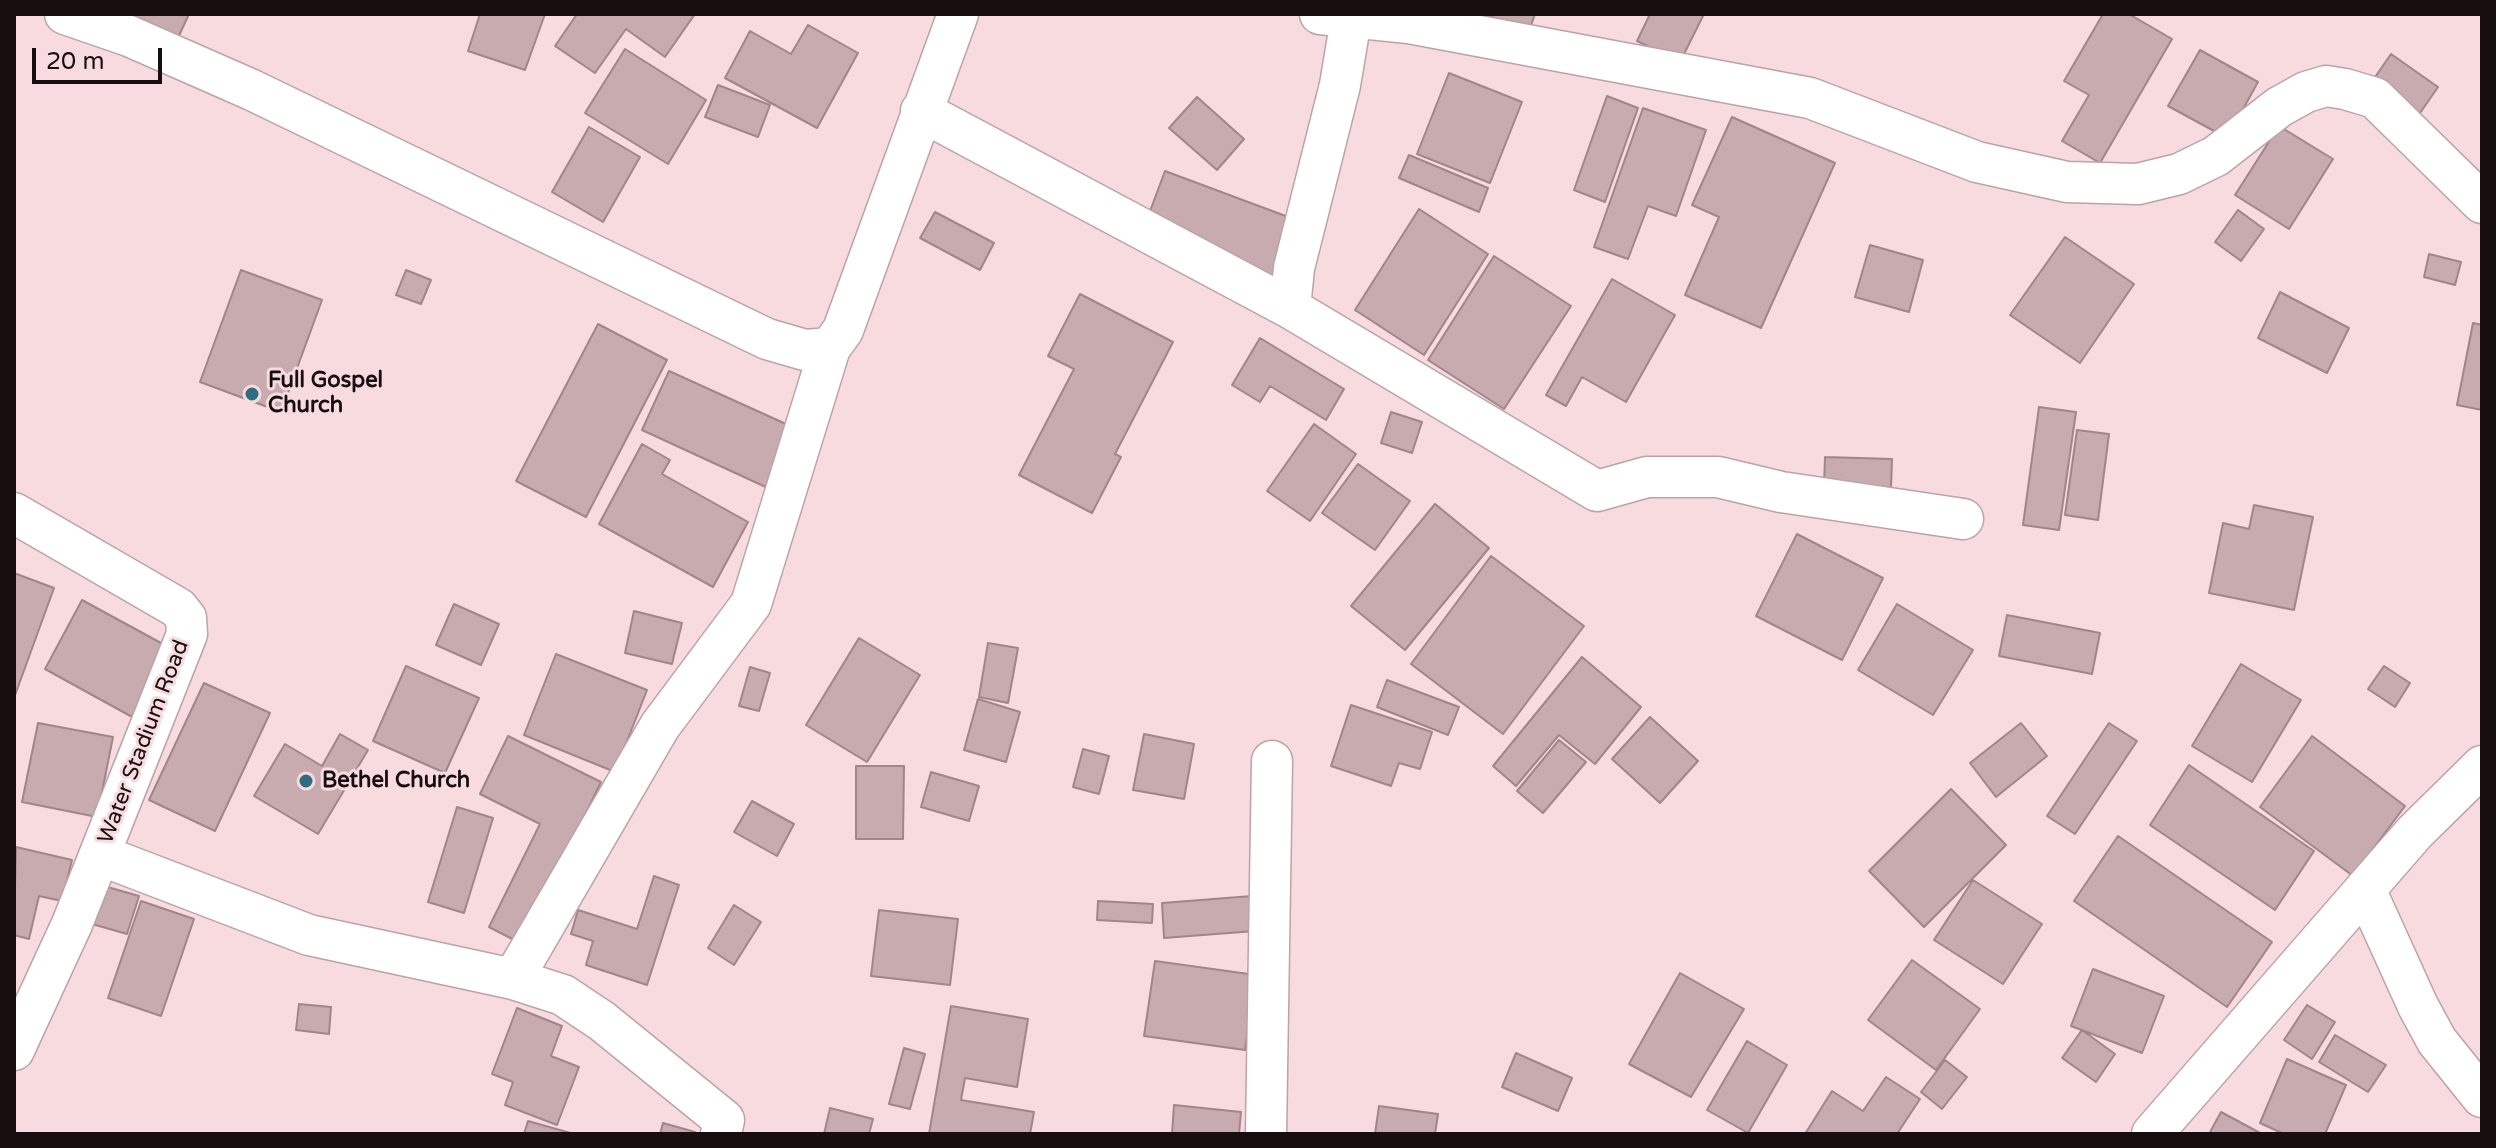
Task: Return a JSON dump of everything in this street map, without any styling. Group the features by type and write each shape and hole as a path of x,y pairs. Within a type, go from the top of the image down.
{"street":[{"path":"65,14 129,36 252,90 767,339 805,350 830,348"},
{"path":"513,979 660,726 751,604 830,348 843,330 958,14"},
{"path":"1290,308 1294,268 1340,85 1336,16 1425,25 1810,98 1977,162 2067,182 2138,184 2179,174 2216,156 2279,107 2306,92 2326,86 2345,89 2375,98 2482,203"},
{"path":"921,111 1290,308 1597,491 1647,477 1718,477 1781,492 1963,519"},
{"name":"Water Stadium Road","path":"14,513 165,598 186,618 183,651 120,795 100,855 14,1050"},
{"path":"1266,1134 1272,761"},
{"path":"2152,1134 2415,832 2482,766"},
{"path":"100,855 309,935 513,979 563,995 602,1021 724,1120 721,1134"},
{"path":"2365,889 2424,1018 2437,1041 2482,1097"}],"building":[{"path":"120,14 189,14 177,40"},
{"path":"480,14 545,14 525,70 468,51"},
{"path":"577,14 695,14 665,57 626,29 595,73 555,46"},
{"path":"1484,14 1535,14 1529,31"},
{"path":"1650,14 1704,14 1680,62 1637,41"},
{"path":"2103,14 2129,14 2172,39 2100,163 2062,141 2089,95 2064,81"},
{"path":"808,25 858,53 817,128 725,78 750,31 791,54"},
{"path":"625,49 706,100 668,164 585,113"},
{"path":"2200,50 2258,82 2227,138 2168,106"},
{"path":"2391,54 2438,87 2418,116 2371,83"},
{"path":"1449,73 1522,102 1490,183 1417,154"},
{"path":"718,85 770,105 758,137 705,117"},
{"path":"1607,96 1638,108 1605,202 1574,190"},
{"path":"1197,97 1244,139 1217,170 1169,128"},
{"path":"1643,108 1706,130 1676,216 1648,206 1628,259 1594,247"},
{"path":"1732,117 1835,163 1761,328 1685,295 1719,217 1692,205"},
{"path":"2279,126 2333,159 2289,229 2235,195"},
{"path":"589,127 640,157 603,222 552,192"},
{"path":"1409,155 1488,188 1479,212 1399,178"},
{"path":"1165,171 1299,221 1277,280 1143,230"},
{"path":"1419,209 1488,254 1424,355 1355,310"},
{"path":"2238,210 2264,229 2241,261 2215,242"},
{"path":"935,212 994,243 980,270 920,238"},
{"path":"2065,237 2134,284 2080,363 2010,315"},
{"path":"1870,245 1923,260 1909,312 1855,297"},
{"path":"2429,254 2461,262 2455,285 2424,277"},
{"path":"1494,256 1571,306 1504,409 1428,360"},
{"path":"241,270 322,300 281,412 200,382"},
{"path":"406,270 431,280 421,304 396,295"},
{"path":"1612,279 1675,315 1626,402 1582,377 1566,406 1546,395"},
{"path":"2280,292 2349,328 2327,373 2258,338"},
{"path":"1080,294 1173,342 1115,454 1121,457 1092,513 1019,475 1074,369 1048,356"},
{"path":"2473,323 2482,325 2482,410 2457,405"},
{"path":"598,324 667,360 586,517 516,481"},
{"path":"1260,338 1344,389 1326,420 1270,386 1260,402 1232,385"},
{"path":"669,371 797,429 770,489 642,430"},
{"path":"2039,407 2076,412 2059,530 2023,525"},
{"path":"1391,412 1422,422 1412,453 1381,443"},
{"path":"1314,424 1356,454 1310,521 1267,491"},
{"path":"2077,430 2109,434 2098,520 2065,515"},
{"path":"642,444 670,460 662,474 748,522 713,587 599,524"},
{"path":"1825,457 1892,459 1891,488 1824,486"},
{"path":"1358,464 1410,501 1375,550 1322,513"},
{"path":"1435,504 1489,548 1405,650 1351,606"},
{"path":"2254,505 2313,517 2294,610 2209,593 2223,523 2249,529"},
{"path":"1797,534 1883,578 1842,660 1756,616"},
{"path":"1491,556 1584,626 1503,734 1411,664"},
{"path":"14,573 54,588 14,698"},
{"path":"82,600 172,649 134,718 45,669"},
{"path":"454,604 499,624 481,665 436,645"},
{"path":"1897,604 1973,650 1933,715 1858,670"},
{"path":"634,611 682,623 672,664 625,653"},
{"path":"2007,615 2100,633 2092,674 1999,656"},
{"path":"859,638 920,675 867,762 806,725"},
{"path":"988,643 1018,648 1008,703 979,697"},
{"path":"556,654 647,690 615,772 524,735"},
{"path":"1582,657 1641,707 1595,764 1559,735 1516,786 1493,766"},
{"path":"2241,664 2301,700 2252,782 2192,746"},
{"path":"406,666 479,698 445,773 373,741"},
{"path":"2384,666 2410,683 2395,707 2368,689"},
{"path":"750,667 770,673 759,711 739,706"},
{"path":"1387,680 1459,707 1448,735 1377,707"},
{"path":"204,683 270,713 215,831 149,800"},
{"path":"978,699 1020,712 1006,762 964,750"},
{"path":"1351,705 1432,732 1420,769 1399,763 1391,786 1331,766"},
{"path":"1650,717 1698,761 1660,803 1612,759"},
{"path":"38,723 113,737 97,817 22,802"},
{"path":"2021,723 2047,756 1996,797 1970,763"},
{"path":"2109,723 2137,741 2075,834 2047,816"},
{"name":"Bethel Church","path":"340,734 368,750 318,834 254,796 285,744 322,766"},
{"path":"1144,734 1194,744 1184,799 1133,790"},
{"path":"508,736 601,782 522,944 489,927 540,824 480,794"},
{"path":"2312,736 2405,806 2353,876 2260,807"},
{"path":"1559,740 1586,762 1543,813 1517,791"},
{"path":"1083,749 1109,756 1099,794 1073,787"},
{"path":"2189,765 2314,851 2275,910 2150,825"},
{"path":"856,766 904,766 903,839 856,839"},
{"path":"931,772 979,786 969,821 921,807"},
{"path":"1951,789 2006,845 1924,927 1869,871"},
{"path":"752,801 794,824 777,856 734,832"},
{"path":"457,807 493,818 464,913 428,902"},
{"path":"2118,836 2272,942 2227,1007 2074,901"},
{"path":"16,847 72,860 62,901 39,896 29,939 14,935"},
{"path":"654,876 679,885 647,985 586,965 593,941 571,934 578,910 637,929"},
{"path":"1973,880 2042,924 2003,984 1934,940"},
{"path":"97,884 139,896 127,934 85,922"},
{"path":"1265,895 1268,930 1164,938 1162,903"},
{"path":"141,901 194,919 161,1016 108,998"},
{"path":"1098,901 1153,904 1152,923 1097,920"},
{"path":"734,905 761,922 734,965 708,948"},
{"path":"879,910 958,919 950,985 871,976"},
{"path":"1912,960 1980,1009 1936,1070 1868,1020"},
{"path":"1155,961 1256,975 1245,1050 1144,1036"},
{"path":"2093,969 2164,996 2142,1053 2071,1026"},
{"path":"1680,973 1744,1009 1691,1097 1629,1064"},
{"path":"299,1004 331,1007 329,1034 296,1030"},
{"path":"2307,1005 2335,1022 2312,1059 2284,1040"},
{"path":"951,1006 1028,1019 1017,1087 965,1078 961,1100 1034,1112 1030,1134 929,1134"},
{"path":"517,1008 562,1026 551,1056 579,1067 557,1125 505,1105 513,1082 492,1074"},
{"path":"2082,1030 2115,1054 2096,1082 2062,1058"},
{"path":"2335,1035 2386,1065 2368,1092 2319,1062"},
{"path":"1747,1041 1787,1065 1748,1133 1707,1110"},
{"path":"904,1048 925,1054 910,1109 889,1104"},
{"path":"1516,1053 1572,1078 1558,1111 1502,1087"},
{"path":"2287,1059 2346,1085 2325,1134 2284,1134 2260,1123"},
{"path":"1945,1060 1967,1077 1942,1109 1921,1092"},
{"path":"1886,1077 1920,1099 1897,1134 1805,1134 1832,1091 1863,1111"},
{"path":"1174,1105 1241,1112 1239,1134 1172,1134"},
{"path":"1379,1106 1438,1114 1435,1134 1375,1134"},
{"path":"830,1108 873,1119 869,1134 824,1134"},
{"path":"2221,1112 2262,1134 2209,1134"},
{"path":"528,1121 574,1134 524,1134"},
{"path":"663,1123 695,1132 660,1134"}],"place":[{"name":"Full Gospel Church","path":"252,394"},
{"name":"Bethel Church","path":"306,781"}]}
